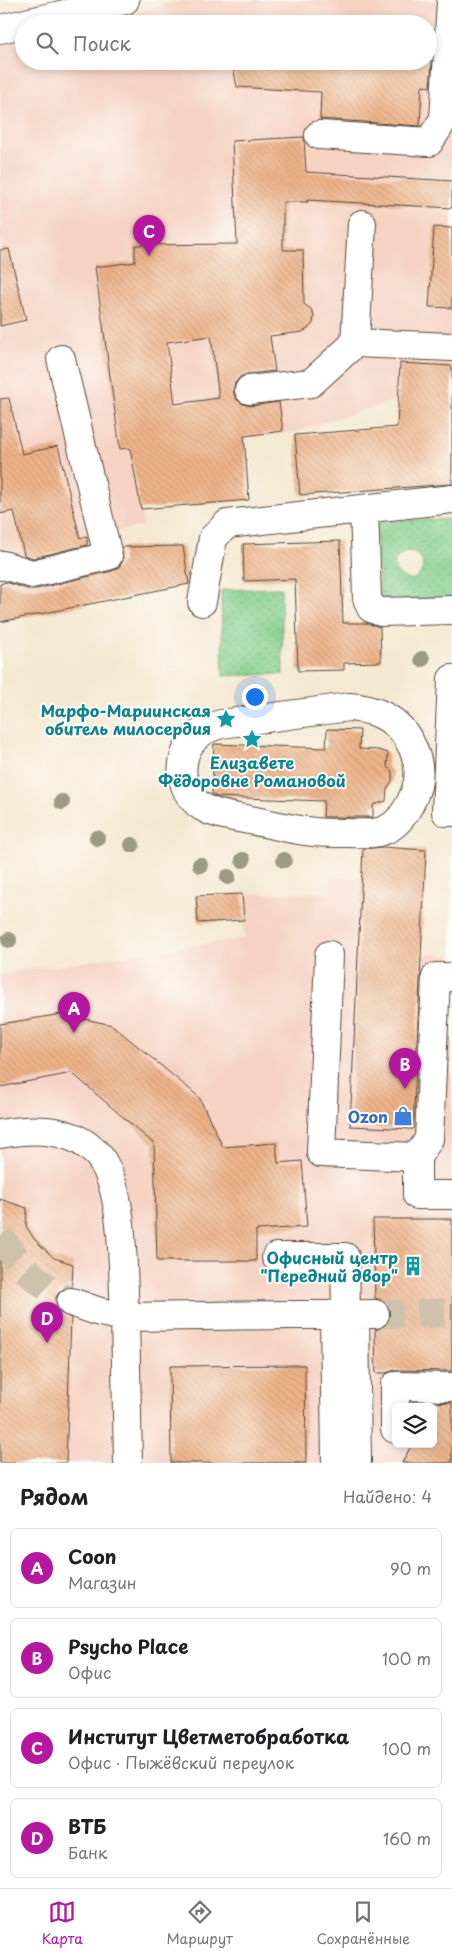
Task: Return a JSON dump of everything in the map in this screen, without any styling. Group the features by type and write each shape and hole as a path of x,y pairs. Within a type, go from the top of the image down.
{"street":[{"path":"60,15 125,0"},
{"path":"319,135 430,142 444,119 451,0"},
{"path":"0,29 15,26"},
{"path":"249,390 311,383 355,343 362,224"},
{"path":"355,343 452,347"},
{"path":"0,566 4,565 32,574 108,556 61,359"},
{"path":"202,602 213,538 227,524 452,499"},
{"path":"364,509 367,598 371,608 381,612 452,610"},
{"path":"410,804 449,812 447,772 452,679"},
{"path":"349,708 367,709 383,715 397,725 408,738 415,754 418,771 416,788 410,804 400,818 387,829 373,834 313,832 206,810 186,790 182,776 182,762 187,748 207,728 221,724 349,708"},
{"path":"418,771 447,772"},
{"path":"329,955 321,1153 417,1157"},
{"path":"452,977 436,977 430,1139 417,1157 417,1195 452,1195"},
{"path":"0,1134 20,1131 51,1131 77,1138 99,1155 112,1181 119,1218 125,1316 128,1463"},
{"path":"276,1258 345,1257 352,1314 357,1463"},
{"path":"72,1302 100,1312 125,1316 352,1314"},
{"path":"336,1463 352,1314"},
{"path":"395,1403 395,1386 452,1386"}],"shaded area":[{"path":"184,0 452,0 452,402 399,399 294,432 131,453 143,526 116,531 122,571 16,592 14,581 0,584 0,44 15,40 15,70 437,70 437,15 122,15"},
{"path":"363,846 426,850 421,954 452,955 452,1463 0,1463 0,974 245,938 242,894 330,893 330,877 362,878"}],"green space":[{"path":"452,520 452,600 380,599 376,525 384,521","holes":["407,551 420,557 423,563 422,570 417,577 411,579 399,575 395,569 398,557"]},
{"path":"281,588 283,674 223,676 221,590"}],"building":[{"path":"234,70 431,70 430,87 422,86 420,126 320,119 321,92 237,87"},
{"path":"304,137 306,172 452,181 452,208 307,200 308,202 283,202 283,250 303,250 304,304 311,309 314,316 313,323 302,332 270,336 275,371 247,374 240,377 235,383 233,391 236,399 243,404 251,406 279,402 283,431 244,436 249,500 141,509 130,448 120,449 95,267 135,262 135,245 237,244 232,141","holes":["211,336 219,398 175,404 167,342"]},
{"path":"434,227 452,228 452,308 429,307"},
{"path":"9,249 26,320 0,326 0,250"},
{"path":"400,363 452,366 452,484 300,495 295,435 397,427"},
{"path":"9,398 22,454 58,446 80,538 87,536 87,545 33,558 24,555 14,511 0,514 0,399"},
{"path":"340,541 343,623 366,623 380,627 381,662 344,663 344,670 298,671 295,579 244,581 243,544"},
{"path":"183,546 189,584 0,622 0,584 6,582 27,589 36,589 112,571 118,568 123,561 122,547"},
{"path":"327,729 360,730 359,749 378,750 388,753 387,767 392,771 392,781 387,789 386,801 373,805 373,817 323,817 324,801 217,797 212,794 214,744 326,748"},
{"path":"382,847 426,850 413,1129 350,1126 363,849"},
{"path":"242,894 244,920 198,923 196,896"},
{"path":"62,1014 112,1025 199,1097 223,1147 276,1143 278,1163 302,1161 307,1227 256,1230 256,1261 157,1261 154,1144 72,1073 0,1087 0,1024"},
{"path":"0,1199 27,1208 26,1226 35,1240 54,1258 73,1264 72,1287 60,1291 56,1297 56,1304 60,1313 71,1318 66,1463 0,1463"},
{"name":"Офисный центр \"Передний двор\"","path":"373,1219 452,1219 452,1371 395,1370 386,1373 376,1373 375,1330 383,1327 388,1322 391,1313 383,1301 375,1298"},
{"path":"305,1365 306,1463 171,1463 170,1366"},
{"path":"434,1402 452,1403 452,1463 402,1463 410,1448 437,1448 437,1403"}],"tunnel":[{"path":"0,1236 15,1257 31,1274 49,1289 71,1302"},
{"path":"375,1314 452,1313"}],"place":[{"name":"Институт Цветметобработка","path":"149,256"},
{"name":"Марфо-Мариинская обитель милосердия","path":"226,719"},
{"name":"Елизавете Фёдоровне Романовой","path":"252,739"},
{"name":"Coon","path":"74,1033"},
{"name":"Psycho Place","path":"405,1089"},
{"name":"Ozon","path":"403,1116"},
{"name":"Офисный центр \"Передний двор\"","path":"413,1266"},
{"name":"ВТБ","path":"47,1343"}]}
